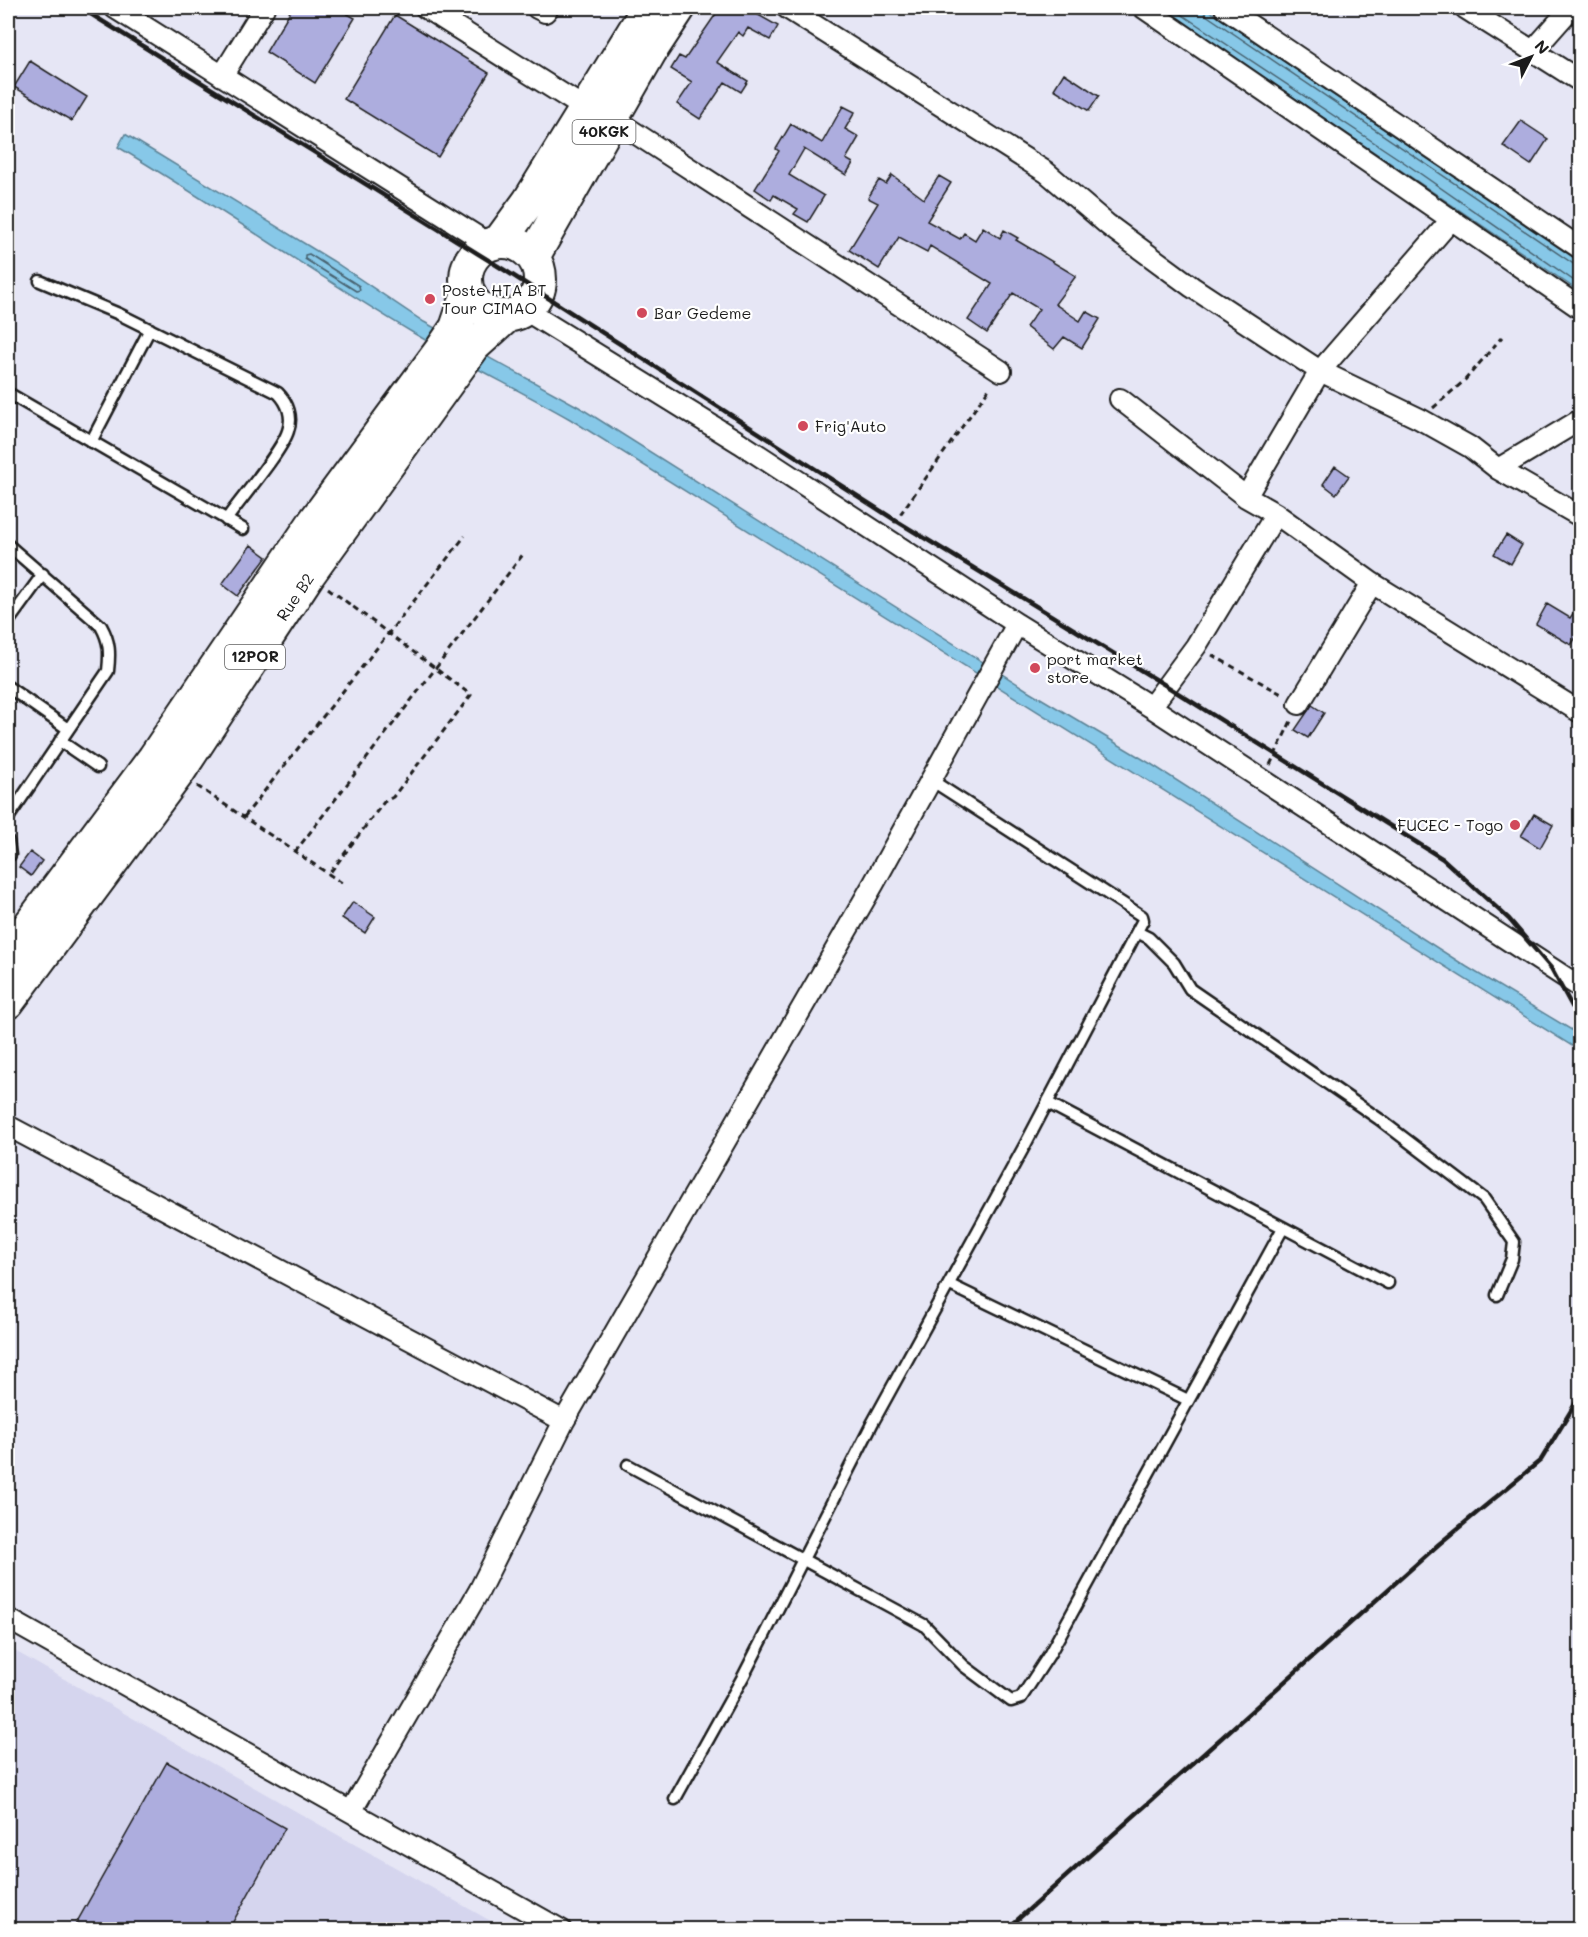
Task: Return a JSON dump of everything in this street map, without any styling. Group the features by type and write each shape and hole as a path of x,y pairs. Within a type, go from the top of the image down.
{"main road":[{"name":"40KGK","path":"533,257 648,8"},
{"name":"40KGK","path":"468,293 465,273 473,255 494,243 599,113 679,8"},
{"path":"468,293 479,308 487,314 515,313 532,303 540,286 538,266 533,257 518,245 494,243"},
{"name":"Rue B2","path":"8,954 154,758 314,522 441,350 456,328 468,293"},
{"name":"Rue B2","path":"8,1002 178,773 309,574 474,346 515,313"}],"street":[{"path":"115,8 494,243"},
{"path":"222,76 264,8"},
{"path":"426,8 599,113 1001,371"},
{"path":"537,8 545,12 548,8"},
{"path":"787,8 1046,172 1108,225 1192,287 1320,371 1420,419 1470,447 1498,469 1581,516"},
{"path":"1144,8 1581,309"},
{"path":"1224,8 1581,248"},
{"path":"1465,8 1581,81"},
{"path":"1532,52 1571,8"},
{"path":"1246,497 1320,371 1451,220"},
{"path":"515,313 885,537 1017,624 1151,706 1581,987"},
{"path":"1120,399 1246,497 1276,514 1372,583 1581,712"},
{"path":"1498,469 1581,420"},
{"path":"1151,706 1196,646 1276,514"},
{"path":"1299,704 1372,583"},
{"path":"352,1810 479,1591 564,1421 931,780 1017,624"},
{"path":"8,1126 564,1421"},
{"path":"8,1618 561,1929"}],"lane":[{"path":"40,281 150,329 278,393 285,400 290,420 286,438 226,520"},
{"path":"91,442 150,329"},
{"path":"8,393 243,529"},
{"path":"8,545 101,626 109,639 108,671 8,818"},
{"path":"8,622 43,574"},
{"path":"8,687 68,729"},
{"path":"60,741 98,767"},
{"path":"675,1799 744,1675 873,1422 1048,1103 1143,920 1142,916 931,780"},
{"path":"8,841 10,855"},
{"path":"1137,932 1149,938 1174,963 1190,989 1379,1119 1484,1199 1514,1242 1512,1259 1497,1295"},
{"path":"1048,1103 1388,1283"},
{"path":"628,1465 924,1625 964,1666 1011,1701 1021,1698 1049,1655 1283,1228"},
{"path":"950,1285 1188,1400"}],"path":[{"path":"1420,419 1465,380 1502,337"},
{"path":"885,537 1001,371"},
{"path":"244,817 465,536"},
{"path":"295,852 524,553"},
{"path":"309,574 471,695 393,797 379,807 329,874"},
{"path":"1196,646 1299,704 1275,756 1261,779"},
{"path":"178,773 345,885"}],"shaded area":[{"path":"8,1647 313,1821 505,1929 8,1929"}],"water":[{"path":"1162,8 1205,8 1580,262 1580,292"},
{"path":"125,134 333,261 424,322 579,407 1027,690 1151,764 1467,967 1580,1035 1580,1051 570,419 434,345 340,288 118,147"}],"building":[{"path":"292,8 337,8 355,18 315,83 266,52"},
{"path":"720,8 746,8 778,26 770,40 748,28 743,36 738,32 717,62 748,81 741,92 725,82 700,119 677,104 692,82 671,69 679,56 685,59"},
{"path":"395,15 489,73 438,157 344,99"},
{"path":"30,61 87,97 72,121 14,87"},
{"path":"1064,73 1099,96 1089,111 1054,89"},
{"path":"843,106 855,112 845,129 859,137 846,159 853,163 846,175 804,149 789,175 824,196 808,222 794,214 798,209 774,195 771,200 755,189 779,151 776,149 791,124 822,143"},
{"path":"1521,121 1548,139 1531,165 1503,146"},
{"path":"892,175 924,199 939,176 951,183 927,221 960,239 964,233 975,240 983,227 1000,238 1004,230 1018,238 1016,240 1076,276 1055,304 1080,321 1086,311 1100,319 1082,348 1064,337 1054,349 1026,327 1039,309 1013,293 987,333 968,320 992,284 930,246 927,252 899,237 879,269 849,250 878,203 868,198 879,180 886,184"},
{"path":"1335,466 1349,476 1336,494 1323,484"},
{"path":"1506,535 1522,545 1511,564 1494,554"},
{"path":"251,545 267,557 238,596 222,584"},
{"path":"1581,602 1581,630 1571,645 1536,624 1547,604 1570,618"},
{"path":"1312,705 1324,713 1308,738 1295,730"},
{"path":"1534,814 1553,825 1540,848 1521,836"},
{"path":"30,852 42,861 31,876 19,867"},
{"path":"353,902 375,917 365,933 342,918"},
{"path":"167,1762 285,1828 229,1929 73,1929"}],"railway":[{"path":"81,8 506,271 895,520 1443,859 1509,919 1551,968 1580,1021"},
{"path":"1006,1930 1439,1544 1541,1460 1580,1396"}],"place":[{"name":"Poste HTA BT Tour CIMAO","path":"430,299"},
{"name":"Bar Gedeme","path":"642,313"},
{"name":"Frig'Auto","path":"803,426"},
{"name":"port market store","path":"1035,668"},
{"name":"FUCEC - Togo","path":"1515,825"}]}
